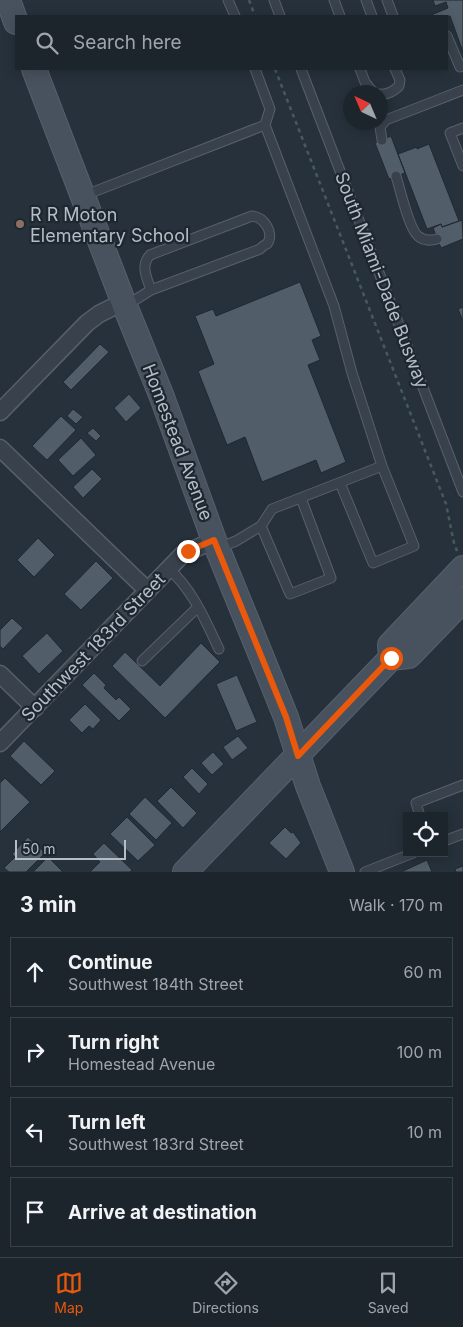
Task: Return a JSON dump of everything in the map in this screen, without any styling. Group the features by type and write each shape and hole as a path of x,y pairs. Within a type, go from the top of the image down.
{"street":[{"path":"8,0 15,19"},
{"name":"Homestead Avenue","path":"34,70 124,304 162,397 216,544 286,717 308,786 342,872"},
{"path":"0,412 87,323 99,314 124,304"},
{"path":"0,448 147,590"},
{"name":"Southwest 183rd Street","path":"0,743 182,555 216,544"},
{"path":"391,658 390,645 461,563"},
{"path":"185,872 391,658 410,656 463,600"},
{"path":"0,674 35,708"}],"lane":[{"path":"228,0 234,15"},
{"path":"274,0 280,15"},
{"path":"334,0 340,15"},
{"path":"366,0 372,15"},
{"path":"387,0 393,15"},
{"path":"448,38 460,66 463,65"},
{"path":"256,70 270,108 264,125 334,306 352,372 382,466 414,546 372,562 340,482"},
{"name":"South Miami-Dade Busway","path":"301,70 463,492"},
{"path":"360,70 367,85"},
{"path":"388,94 399,86 400,80 396,70"},
{"path":"382,140 380,127 386,120 463,90"},
{"path":"83,196 264,125"},
{"path":"463,128 450,133 463,166"},
{"path":"396,176 415,233 423,239 437,239"},
{"path":"124,304 151,290 260,249 270,237 265,222 258,216 252,216 150,255 145,260 144,266 151,290"},
{"path":"216,544 236,540 261,526 272,509 382,466"},
{"path":"261,526 290,594 331,578 301,498"},
{"path":"168,568 180,578 193,596 219,649"},
{"path":"142,661 198,607"},
{"path":"419,812 416,803 463,785"},
{"path":"448,840 463,834"},
{"path":"365,872 403,857"}],"path":[{"path":"248,0 255,15"},
{"path":"275,70 446,504 454,543 461,563"}],"building":[{"path":"433,0 463,0 463,52 450,16 431,15 448,8 446,2 435,6"},
{"path":"391,136 405,173 389,179 375,143"},
{"path":"429,144 459,221 442,227 441,224 427,229 398,154"},
{"path":"462,220 463,239 441,248 433,228 441,224 442,227"},
{"path":"300,282 321,336 312,340 320,360 308,365 346,462 321,473 316,460 262,482 245,437 227,445 198,371 214,364 195,316 213,309 216,316"},
{"path":"463,307 463,321 458,309"},
{"path":"100,344 109,352 71,390 63,382"},
{"path":"129,394 141,408 126,422 114,408"},
{"path":"73,409 83,417 76,424 67,416"},
{"path":"61,416 76,430 47,460 32,446"},
{"path":"93,428 101,436 96,441 87,433"},
{"path":"81,438 96,455 73,476 58,460"},
{"path":"92,469 102,479 83,498 73,487"},
{"path":"38,538 55,555 34,577 17,560"},
{"path":"96,561 113,578 81,610 64,594"},
{"path":"12,618 23,628 3,649 0,646 0,630"},
{"path":"47,633 63,651 39,674 22,656"},
{"path":"201,643 220,662 165,718 112,666 125,652 160,686"},
{"path":"94,673 106,685 104,688 116,700 119,697 131,709 119,721 82,685"},
{"path":"237,675 257,722 236,731 216,684"},
{"path":"85,704 101,720 93,729 89,726 82,733 69,720"},
{"path":"238,736 248,748 232,760 223,747"},
{"path":"24,741 55,771 41,785 10,756"},
{"path":"213,752 224,764 212,775 201,763"},
{"path":"192,768 208,784 199,794 183,777"},
{"path":"5,778 30,802 0,832 0,783"},
{"path":"171,787 197,813 183,828 157,801"},
{"path":"145,797 172,823 156,840 129,814"},
{"path":"127,817 155,845 138,861 110,834"},
{"path":"285,827 291,833 293,832 301,843 286,859 269,843"},
{"path":"28,837 45,853 26,872 9,872 4,868 15,857 12,854"},
{"path":"104,843 132,870 130,872 90,872 100,862 93,854"},
{"path":"48,857 63,872 33,872"},
{"path":"427,860 432,872 401,872"},
{"path":"463,866 463,872 456,872 455,869"}],"place":[{"name":"R R Moton Elementary School","path":"20,224"}],"route":[{"path":"188,551 214,540 286,717 298,756 391,658"}]}
